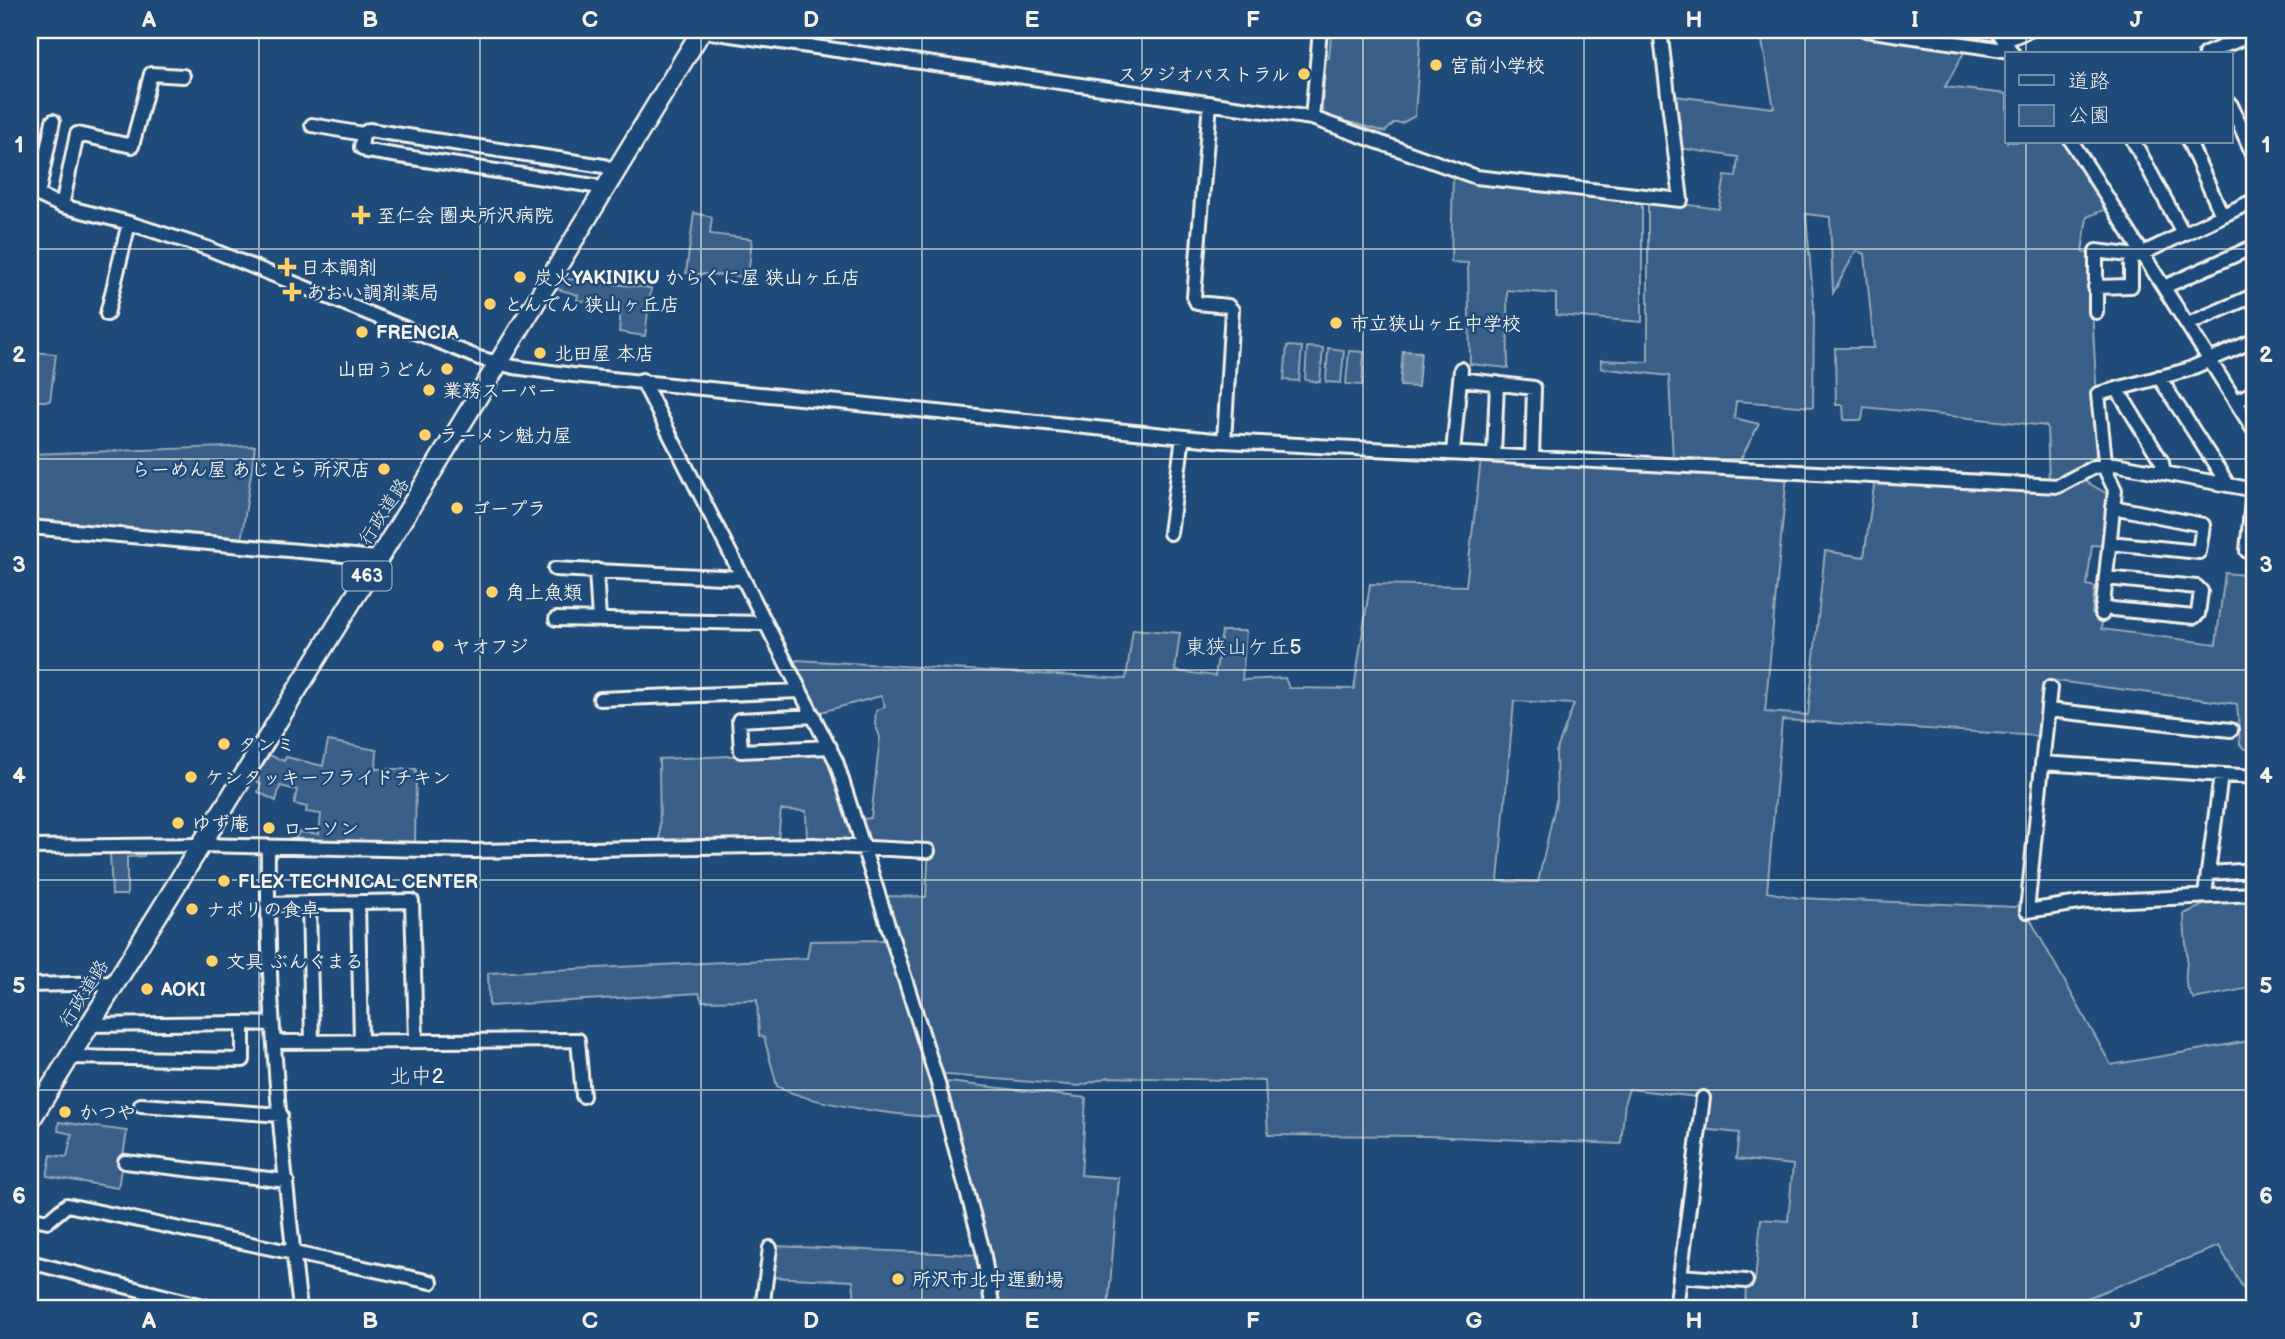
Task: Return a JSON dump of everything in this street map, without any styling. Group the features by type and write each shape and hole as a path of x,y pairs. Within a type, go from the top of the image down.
{"highway":[{"name":"行政道路","path":"30,1121 37,1095 68,1057 88,1025 701,30"}],"street":[{"path":"695,30 1312,118 1471,176 1681,200 1660,30"},
{"path":"1312,118 1320,30"},
{"path":"1866,30 2007,44 2030,30"},
{"path":"2211,52 2255,33"},
{"path":"62,206 77,134 132,146 151,74 183,76"},
{"path":"1210,103 1194,297 1197,303 1228,306 1232,310 1224,441"},
{"path":"2232,107 2253,150"},
{"path":"53,121 34,193 62,206 129,223 207,248 498,363 573,375 1224,441 2058,486 2105,464 2227,483 2254,490 2247,551 2255,552"},
{"path":"312,125 363,134 369,130 604,166 615,171"},
{"path":"363,134 361,147 367,151 594,186 602,190"},
{"path":"2073,144 2137,254 2164,287 2255,432"},
{"path":"2135,144 2183,233"},
{"path":"2190,144 2222,215"},
{"path":"2096,312 2096,251 2137,254 2255,200"},
{"path":"107,314 129,223"},
{"path":"2164,287 2255,246"},
{"path":"2095,287 2130,286 2137,254"},
{"path":"2188,324 2255,295"},
{"path":"2106,578 2197,587 2201,591 2198,614 2194,617 2102,611 2115,490 2105,464 2098,394 2187,370 2255,340"},
{"path":"1453,452 1460,374 1534,388 1532,457"},
{"path":"2159,377 2227,483"},
{"path":"642,380 764,623 830,747 865,847 949,1120 983,1251 993,1309"},
{"path":"1494,455 1497,383"},
{"path":"2117,390 2162,462 2164,473"},
{"path":"2236,401 2255,392"},
{"path":"1170,533 1183,436"},
{"path":"2110,543 2199,552 2203,525 2113,508"},
{"path":"30,527 377,558"},
{"path":"555,569 742,578"},
{"path":"596,570 599,620"},
{"path":"556,619 764,623"},
{"path":"2050,688 2026,911 2086,902 2200,899 2205,895 2209,873 2221,775"},
{"path":"600,699 800,691"},
{"path":"2048,710 2231,730"},
{"path":"814,716 739,720 740,751 830,747"},
{"path":"2042,763 2255,777"},
{"path":"30,847 200,845 268,849 475,851 654,846 865,847 928,851"},
{"path":"268,849 267,904 272,1024 300,1309"},
{"path":"2209,873 2255,870"},
{"path":"2205,895 2211,897 2255,894"},
{"path":"267,904 412,901 416,1041"},
{"path":"309,903 312,1042"},
{"path":"358,903 361,1041"},
{"path":"30,985 114,983"},
{"path":"68,1057 243,1059 243,1023"},
{"path":"88,1025 272,1024"},
{"path":"274,1042 578,1040 583,1096"},
{"path":"1676,1309 1703,1098"},
{"path":"141,1105 281,1115"},
{"path":"125,1162 287,1181"},
{"path":"30,1217 48,1221 67,1205 431,1282"},
{"path":"762,1309 770,1248"},
{"path":"30,1262 215,1309"},
{"path":"1681,1276 1746,1281"}],"green space":[{"path":"1340,30 1421,30 1415,116 1402,123 1394,123 1385,132 1324,115 1322,109 1326,58 1329,58 1331,34 1339,35"},
{"path":"1760,30 1831,30 1967,47 1945,87 2005,94 2005,144 2064,144 2106,209 2087,217 2082,252 2089,254 2100,455 2049,483 2047,426 1864,407 1862,420 1844,420 1843,405 1836,405 1835,348 1874,348 1865,254 1856,251 1833,293 1830,217 1806,214 1814,309 1813,407 1736,401 1734,418 1759,424 1738,464 1673,461 1669,376 1601,368 1601,360 1648,362 1648,205 1652,200 1719,209 1725,176 1736,177 1738,157 1679,148 1674,96 1774,108"},
{"path":"1453,174 1469,181 1639,201 1642,204 1642,322 1556,315 1556,294 1507,290 1508,368 1470,364 1468,263 1451,262"},
{"path":"694,213 712,217 710,234 752,239 748,277 686,273"},
{"path":"559,278 651,288 645,336 619,332 621,308 577,300 578,295 554,288"},
{"path":"1287,346 1302,347 1299,381 1284,380"},
{"path":"1307,347 1323,348 1320,382 1305,380"},
{"path":"1328,348 1344,350 1341,383 1326,382"},
{"path":"1349,351 1364,352 1362,385 1346,384"},
{"path":"30,352 56,354 50,401 30,401"},
{"path":"255,446 241,542 30,523 30,454"},
{"path":"1481,459 1787,474 1765,712 1808,715 1825,551 1864,557 1875,479 2050,489 2081,479 2111,496 2105,546 2092,545 2087,585 2095,587 2092,614 2103,616 2101,629 2216,644 2225,573 2255,576 2255,748 2244,749 2240,744 2237,704 2048,680 2040,736 1782,720 1767,892 1798,898 2016,907 2020,901 2111,1065 2255,1040 2255,1309 2219,1246 2087,1298 2083,1309 1745,1309 1746,1281 1755,1281 1761,1219 1788,1221 1793,1165 1736,1159 1739,1133 1702,1129 1705,1098 1629,1089 1625,1101 1621,1144 1427,1136 1268,1135 1265,1081 1108,1077 1079,1086 947,1075 939,1070 887,896 926,897 929,849 870,844 862,819 871,818 880,737 875,724 876,711 885,706 881,696 821,712 816,709 792,663 797,660 1126,679 1133,629 1180,633 1175,671 1215,676 1222,631 1246,631 1242,680 1285,678 1289,688 1354,689 1370,584 1466,586","holes":["1514,701 1574,704 1556,752 1557,797 1538,882 1498,881"]},
{"path":"328,741 377,750 376,769 416,769 415,845 292,845 299,832 319,834 321,814 306,812 307,807 294,804 297,790 280,786 276,801 258,792 261,784 249,777 264,753 284,761 286,757 323,766"},
{"path":"825,752 858,837 853,843 807,840 806,811 781,810 778,840 660,843 659,759"},
{"path":"144,852 144,856 127,857 127,895 112,895 110,853"},
{"path":"2253,898 2255,987 2194,999 2186,982 2184,914 2208,903"},
{"path":"889,940 942,1117 906,1115 833,1104 777,1086 764,1037 759,1036 757,1000 702,1001 699,993 489,1006 488,973 807,958 810,941"},
{"path":"948,1082 1086,1098 1081,1175 1119,1178 1108,1309 998,1309 944,1089"},
{"path":"59,1122 127,1131 118,1188 47,1176 51,1155 67,1157 72,1134 58,1131"},
{"name":"所沢市北中運動場","path":"775,1246 979,1255 988,1309 856,1309 853,1281 770,1277"}],"shaded area":[{"path":"1403,351 1421,352 1418,387 1400,386"}],"place":[{"name":"宮前小学校","path":"1436,65"},
{"name":"スタジオパストラル","path":"1304,74"},
{"name":"至仁会 圏央所沢病院","path":"361,215"},
{"name":"日本調剤","path":"287,267"},
{"name":"炭火YAKINIKU からくに屋 狭山ヶ丘店","path":"520,277"},
{"name":"あおい調剤薬局","path":"292,292"},
{"name":"とんでん 狭山ヶ丘店","path":"490,304"},
{"name":"市立狭山ヶ丘中学校","path":"1336,323"},
{"name":"FRENCIA","path":"362,332"},
{"name":"北田屋 本店","path":"540,353"},
{"name":"山田うどん","path":"447,369"},
{"name":"業務スーパー","path":"429,390"},
{"name":"ラーメン魁力屋","path":"425,435"},
{"name":"らーめん屋 あじとら 所沢店","path":"384,469"},
{"name":"ゴープラ","path":"457,508"},
{"name":"角上魚類","path":"492,592"},
{"name":"ヤオフジ","path":"438,646"},
{"name":"タンミ","path":"224,744"},
{"name":"ケンタッキーフライドチキン","path":"191,777"},
{"name":"ゆず庵","path":"178,823"},
{"name":"ローソン","path":"269,828"},
{"name":"FLEX TECHNICAL CENTER","path":"224,881"},
{"name":"ナポリの食卓","path":"192,909"},
{"name":"文具 ぶんぐまる","path":"212,961"},
{"name":"AOKI","path":"147,989"},
{"name":"かつや","path":"65,1112"},
{"name":"所沢市北中運動場","path":"898,1279"}],"district":[{"name":"東狭山ケ丘5","path":"1243,647"},
{"name":"北中2","path":"417,1076"}]}
